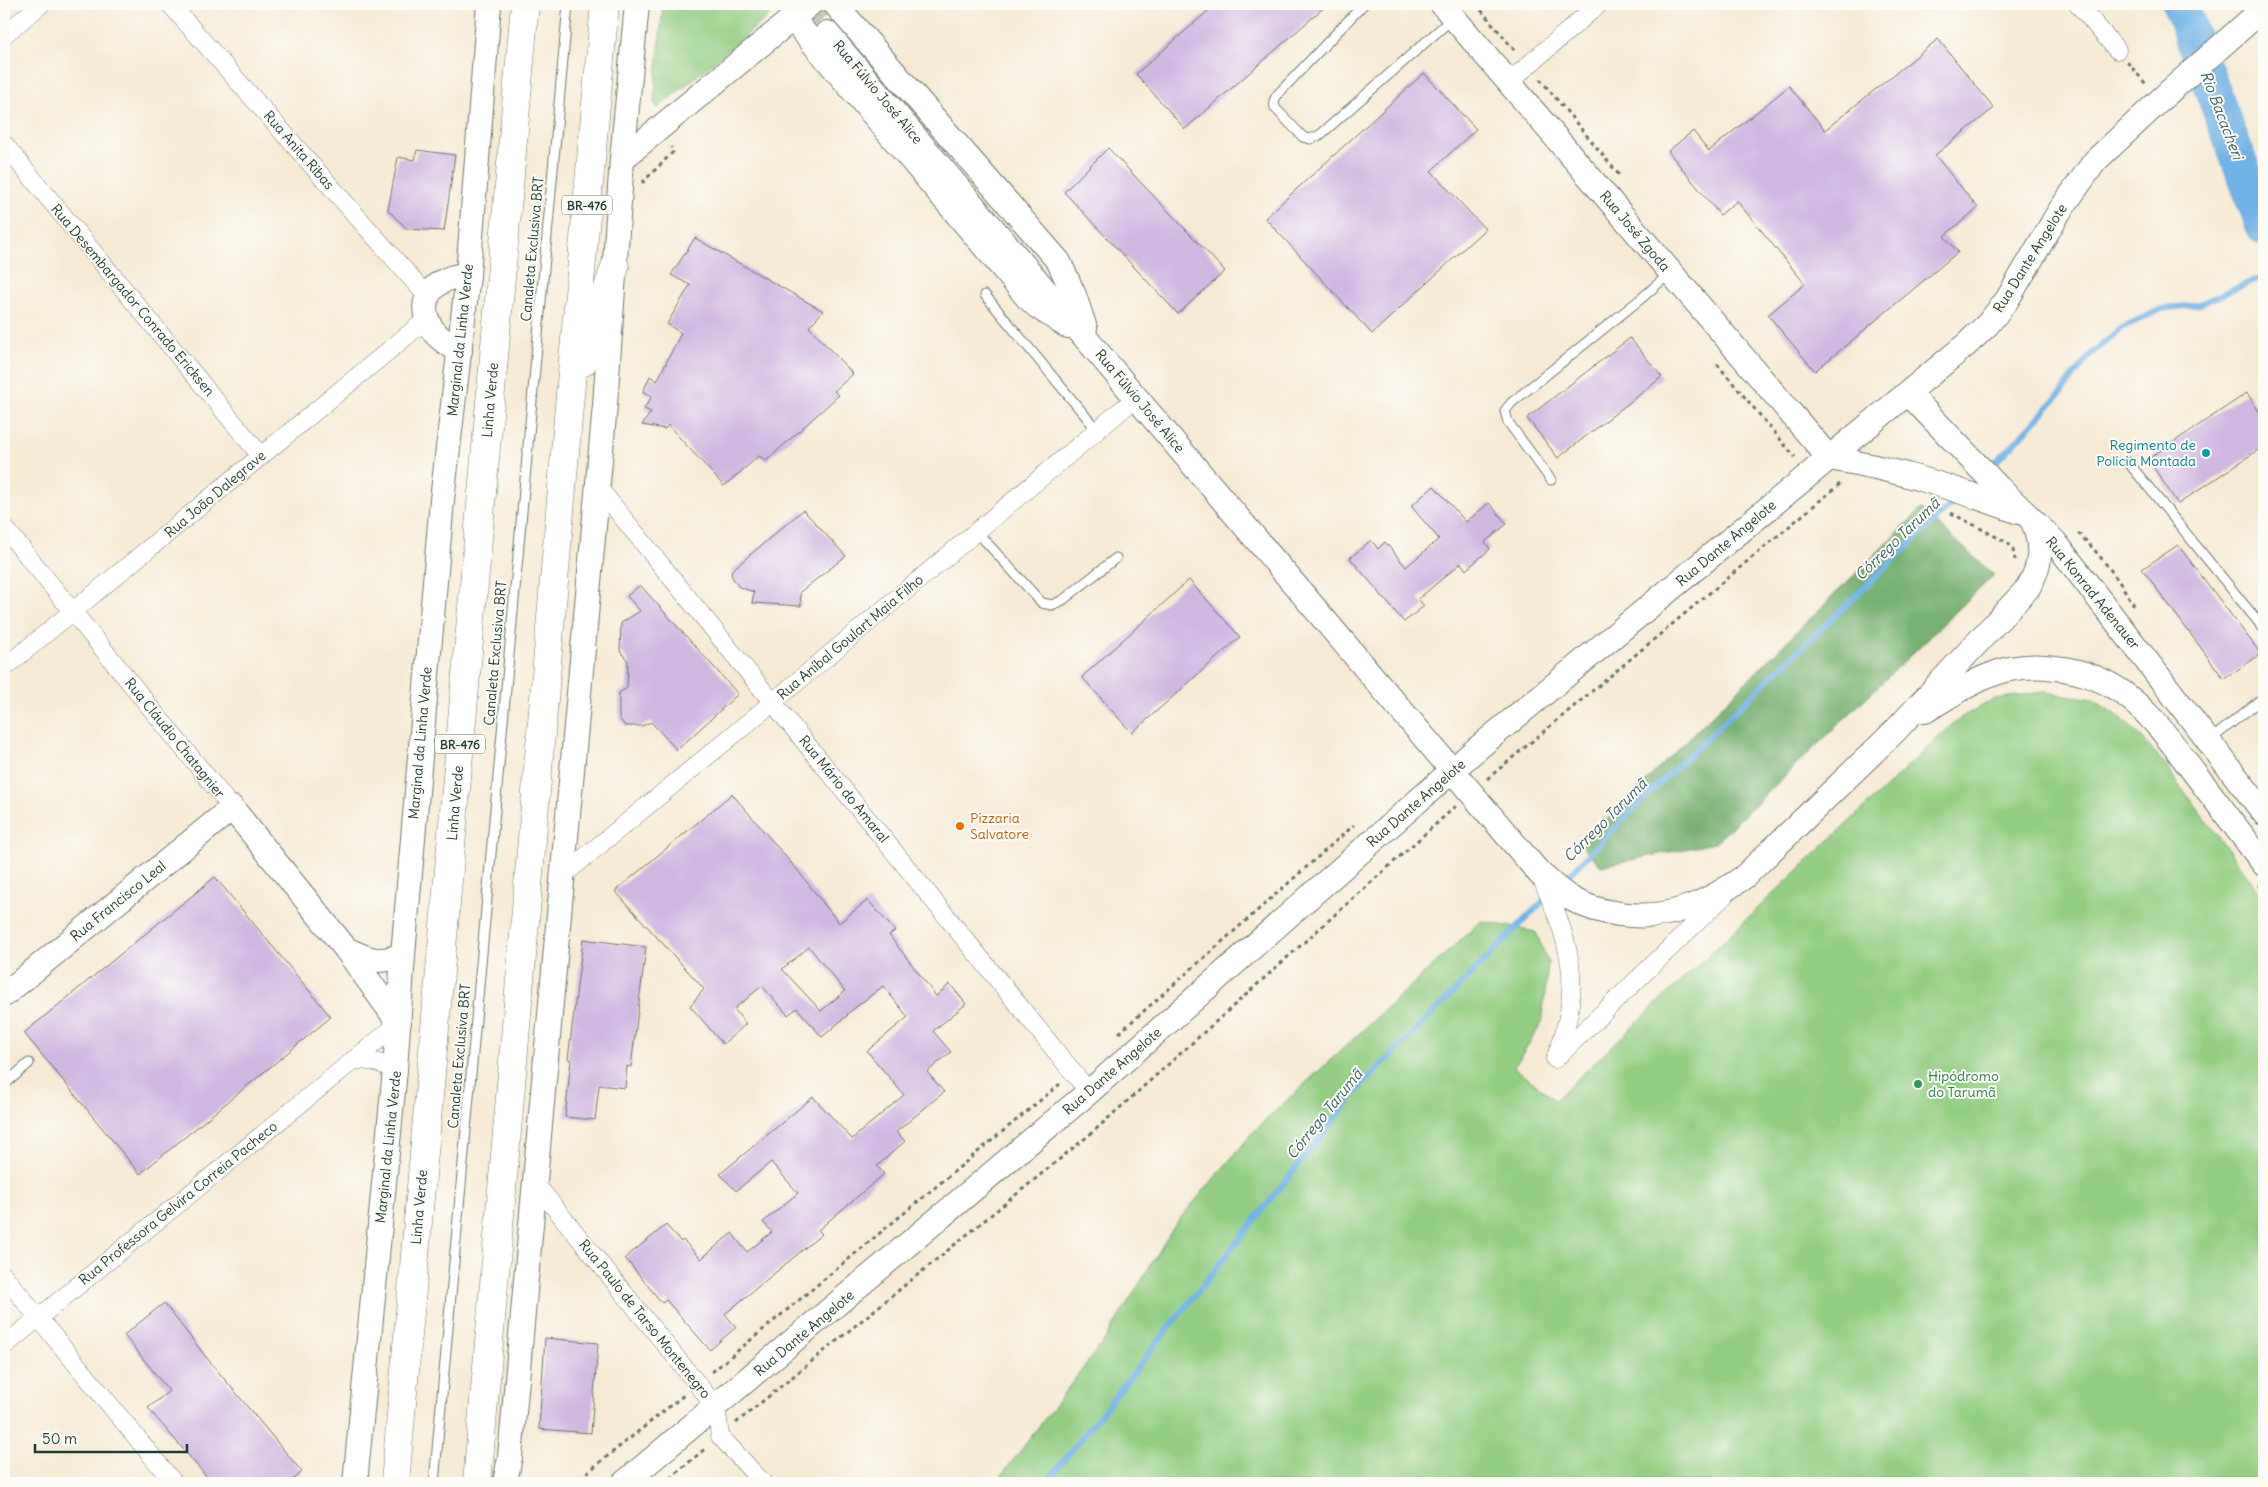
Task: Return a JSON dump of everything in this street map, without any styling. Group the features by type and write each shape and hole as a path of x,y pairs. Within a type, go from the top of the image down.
{"highway":[{"name":"Linha Verde","path":"394,1483 525,4"},
{"name":"BR-476","path":"478,1483 605,4"},
{"path":"569,406 615,267"}],"main road":[{"name":"Marginal da Linha Verde","path":"355,1483 395,1070 439,529 468,275 489,4"},
{"path":"510,1483 510,1457 534,1182 598,486 622,159 637,4"},
{"path":"835,4 1059,262 1074,295 1088,338"},
{"name":"Rua Dante Angelote","path":"624,1483 1089,1092 1452,770 1908,393 1988,324 2007,300 2078,183 2095,161 2164,96 2264,8"},
{"name":"Rua José Zgoda","path":"1448,10 1828,458"},
{"path":"622,159 801,11 1027,296 1049,315 1088,338"},
{"name":"Rua Fúlvio José Alice","path":"827,33 1088,338 1540,874 1562,903 1606,912 1652,917 1673,914 1696,906 1722,893 1744,877 1896,730"},
{"path":"460,352 433,331 427,307 435,286 458,276 468,275"},
{"path":"1908,393 1971,460 1993,494"},
{"name":"Rua Konrad Adenauer","path":"1828,458 1876,466 1947,485 1993,494 2029,519 2055,542 2075,566 2264,813"},
{"path":"1896,730 2028,588 2033,579 2040,556 2039,536 2029,519"},
{"path":"1896,730 1957,691 1989,675 2019,667 2042,666 2071,669 2099,678 2116,686 2152,717 2264,864"},
{"name":"Rua Cláudio Chatagnier","path":"232,808 346,949 399,1022"},
{"name":"Rua Francisco Leal","path":"4,994 232,808"},
{"name":"Rua Cláudio Chatagnier","path":"346,949 366,959 378,962 403,955"},
{"path":"505,1483 510,1457"}],"street":[{"path":"4,35 41,4"},
{"name":"Rua Anita Ribas","path":"170,4 427,307"},
{"path":"1509,82 1599,4"},
{"path":"2078,4 2117,50"},
{"name":"Rua Desembargador Conrado Ericksen","path":"4,144 261,456"},
{"name":"Rua João Dalegrave","path":"4,668 261,456 427,307"},
{"name":"Rua Aníbal Goulart Maia Filho","path":"562,876 773,702 1137,396"},
{"name":"Rua Mário do Amaral","path":"598,486 1089,1092"},
{"name":"Rua Cláudio Chatagnier","path":"4,527 232,808"},
{"path":"1562,903 1573,982 1571,1006 1565,1033 1555,1059 1744,877"},
{"name":"Rua Professora Gelvira Correia Pacheco","path":"4,1346 399,1022"},
{"path":"353,1060 368,1060 382,1063 395,1070"},
{"name":"Rua Paulo de Tarso Montenegro","path":"534,1182 716,1407 720,1436 763,1483"},
{"path":"4,1276 174,1483"}],"lane":[{"name":"Canaleta Exclusiva BRT","path":"434,1483 568,4"},
{"path":"1364,4 1277,94 1274,101 1275,108 1303,137 1310,139 1320,135 1448,10"},
{"path":"1551,480 1508,422 1505,412 1510,403 1643,297 1671,272"},
{"path":"985,295 1097,430"},
{"path":"2128,462 2264,628"},
{"path":"976,531 1042,604 1052,605 1062,600 1116,558"},
{"path":"2209,741 2264,697"},
{"path":"4,1085 29,1063"}],"path":[{"path":"1476,4 1516,51"},
{"path":"2117,50 2164,96"},
{"path":"1491,776 1844,480"},
{"path":"1966,520 2008,543 2013,550 2015,563"},
{"path":"738,1422 1094,1131 1449,813"},
{"path":"1114,1037 1355,824"},
{"path":"711,1372 1057,1087"},
{"path":"574,1483 680,1397"},
{"path":"664,1483 705,1449"}],"green space":[{"path":"663,4 760,4 770,15 658,108 654,104"},
{"path":"1921,509 1994,575 1715,843 1601,866 1581,845"},
{"name":"Hipódromo do Tarumã","path":"2044,692 2093,699 2131,726 2157,755 2264,898 2264,1483 996,1483 1106,1338 1177,1222 1256,1129 1481,921 1536,932 1548,963 1542,1023 1514,1067 1555,1100 1958,719 1995,699"}],"building":[{"path":"1216,4 1328,4 1185,129 1136,74"},
{"path":"1938,39 1994,108 1935,155 1978,208 1944,236 1958,252 1815,371 1768,315 1805,284 1737,201 1720,215 1668,151 1693,131 1709,151 1789,86 1825,130"},
{"path":"1424,73 1476,129 1431,171 1485,229 1372,334 1265,218"},
{"path":"1108,148 1225,271 1178,314 1064,192"},
{"path":"417,150 455,155 444,231 407,229 388,210 398,157 415,160"},
{"path":"695,238 823,311 809,327 853,374 834,391 839,395 766,461 759,456 724,486 668,425 665,429 642,425 651,412 644,409 652,396 643,392 650,376 657,381 681,333 667,324 690,285 671,275"},
{"path":"1630,338 1662,377 1558,458 1527,418"},
{"name":"Regimento de Polícia Montada","path":"2247,393 2264,419 2264,446 2178,504 2148,459"},
{"path":"1434,486 1466,522 1489,503 1507,524 1485,542 1490,549 1466,570 1461,563 1418,599 1424,606 1404,622 1350,558 1371,540 1378,549 1385,542 1406,567 1439,539 1411,506"},
{"path":"803,510 846,556 800,592 801,606 752,603 754,592 739,587 732,577 731,571"},
{"path":"2178,545 2261,654 2224,679 2142,569"},
{"path":"1189,580 1240,637 1132,733 1082,677"},
{"path":"640,585 738,694 677,750 651,722 642,726 625,726 619,718 619,693 627,688 628,661 620,651 621,623 640,611 627,596"},
{"path":"732,794 798,871 839,923 868,900 895,931 889,935 936,996 950,984 966,1004 933,1031 951,1052 927,1072 944,1092 896,1132 905,1141 877,1166 884,1174 818,1230 822,1234 725,1314 736,1327 710,1350 666,1300 662,1303 625,1258 666,1225 681,1242 683,1240 701,1259 732,1233 747,1252 772,1232 763,1222 798,1193 771,1162 736,1191 720,1174 813,1097 852,1139 904,1095 867,1051 908,1017 883,986 847,1014 822,1037 797,1008 788,1015 762,986 734,1009 746,1024 723,1044 690,1006 704,989 615,891","holes":["809,947 845,991 821,1011 782,969"]},
{"path":"215,877 331,1017 140,1174 24,1033"},
{"path":"583,939 646,947 631,1067 627,1066 625,1088 599,1085 595,1120 565,1117 571,1060 568,1059"},
{"path":"164,1303 206,1357 302,1472 289,1483 212,1483 148,1408 169,1391 124,1335"},
{"path":"545,1338 598,1343 591,1433 539,1429"}],"waterway":[{"name":"Rio Bacacheri","path":"2180,4 2264,227"},
{"name":"Córrego Tarumã","path":"1988,469 2061,393 2090,355 2123,327 2162,309 2200,304 2264,276"},
{"name":"Córrego Tarumã","path":"1559,885 1635,807 1959,497"},
{"name":"Córrego Tarumã","path":"1046,1483 1360,1087 1548,896"}],"tunnel":[{"path":"803,4 827,33"}],"place":[{"name":"Regimento de Polícia Montada","path":"2206,453"},
{"name":"Pizzaria Salvatore","path":"960,826"},
{"name":"Hipódromo do Tarumã","path":"1918,1084"}]}
